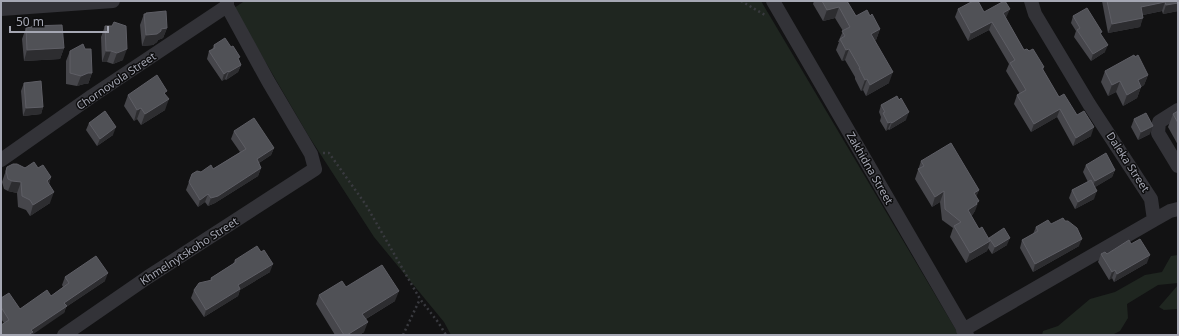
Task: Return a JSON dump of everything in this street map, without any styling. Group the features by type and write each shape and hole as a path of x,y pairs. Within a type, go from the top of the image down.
{"street":[{"path":"1,9 113,1"},
{"name":"Zakhidna Street","path":"773,1 965,332"},
{"name":"Daleka Street","path":"1031,1 1035,14 1081,91 1151,199 1154,220"},
{"path":"227,3 268,81 311,154"},
{"name":"Chornovola Street","path":"1,160 227,3"},
{"path":"1178,110 1159,122 1158,134 1178,166"},
{"name":"Khmelnytskoho Street","path":"64,335 148,277 315,169 311,154"},
{"path":"965,332 1154,220 1170,211 1178,209"}],"path":[{"path":"311,154 329,153 366,205 420,299 446,335"},
{"path":"403,335 420,299"}],"shaded area":[{"path":"761,1 959,335 451,335 444,322 374,237 308,135 234,8 243,2"},
{"path":"1178,255 1178,283 1158,285 1127,304 1128,318 1120,331 1112,335 1042,335 1043,331 1058,326 1090,299 1115,292 1145,275 1162,272 1171,256"},
{"path":"1178,285 1178,309 1164,310 1159,307"}],"building":[{"path":"822,1 847,1 856,16 867,10 870,16 872,14 880,29 871,34 893,72 870,85 867,79 865,80 849,49 846,50 840,39 845,36 842,31 850,27 839,7 827,10"},
{"path":"973,1 978,1 984,12 1005,1 1010,9 1003,13 1024,50 1027,49 1029,51 1033,49 1059,97 1064,94 1077,115 1084,111 1094,127 1076,138 1060,109 1034,124 1017,95 1026,90 1010,63 1015,60 992,22 971,33 958,9"},
{"path":"1107,1 1178,1 1178,3 1166,5 1165,2 1141,7 1143,18 1112,24"},
{"path":"1087,8 1108,45 1093,54 1077,30 1080,28 1073,16"},
{"path":"166,11 167,28 161,29 161,31 157,34 146,35 144,14"},
{"path":"114,22 126,26 127,49 117,53 106,51 105,26 112,26"},
{"path":"62,25 64,48 27,50 26,28 32,26"},
{"path":"225,38 231,47 233,46 240,57 238,58 241,65 224,74 209,51 215,48 214,45"},
{"path":"83,44 85,49 91,49 92,73 81,76 70,73 70,51"},
{"path":"1134,55 1135,57 1138,55 1148,75 1138,80 1141,87 1127,95 1120,81 1112,85 1105,71"},
{"path":"157,75 167,91 164,93 169,99 145,114 141,108 137,110 128,95"},
{"path":"41,81 43,107 26,108 24,83"},
{"path":"897,96 899,100 901,98 909,112 892,123 888,123 881,105"},
{"path":"105,111 116,127 100,139 89,123"},
{"path":"1178,111 1178,123 1173,114"},
{"path":"1146,113 1153,126 1141,132 1134,119"},
{"path":"254,118 274,148 257,159 261,168 218,196 211,198 208,194 200,200 189,182 192,174 197,171 201,172 211,165 213,169 246,149 234,131"},
{"path":"951,143 979,190 974,193 979,201 968,210 979,229 982,227 990,241 970,253 954,226 961,222 945,209 944,191 935,197 918,169 924,166 921,161"},
{"path":"1106,153 1115,170 1095,181 1086,165"},
{"path":"34,162 38,168 43,165 51,177 47,181 54,192 33,205 30,200 22,196 21,182 8,179 6,171 7,167 13,164 17,164 25,168"},
{"path":"1091,180 1097,191 1078,202 1072,190"},
{"path":"1063,218 1065,221 1068,221 1077,228 1082,239 1035,264 1022,240 1038,231 1036,227 1048,220 1051,224"},
{"path":"1004,228 1010,238 995,247 989,238"},
{"path":"1140,239 1150,255 1117,274 1115,270 1112,272 1101,254 1105,252 1107,254 1129,240 1131,244"},
{"path":"257,246 261,252 264,250 273,264 238,285 240,289 206,310 194,290 199,283 212,280 211,278"},
{"path":"96,256 108,273 64,303 67,306 31,330 33,332 28,335 1,335 1,325 9,320 1,307 1,298 9,293 20,309 47,290 51,296 69,283 65,277"},
{"path":"382,265 399,291 362,314 368,322 347,335 344,335 319,295 342,281 346,287"}]}
